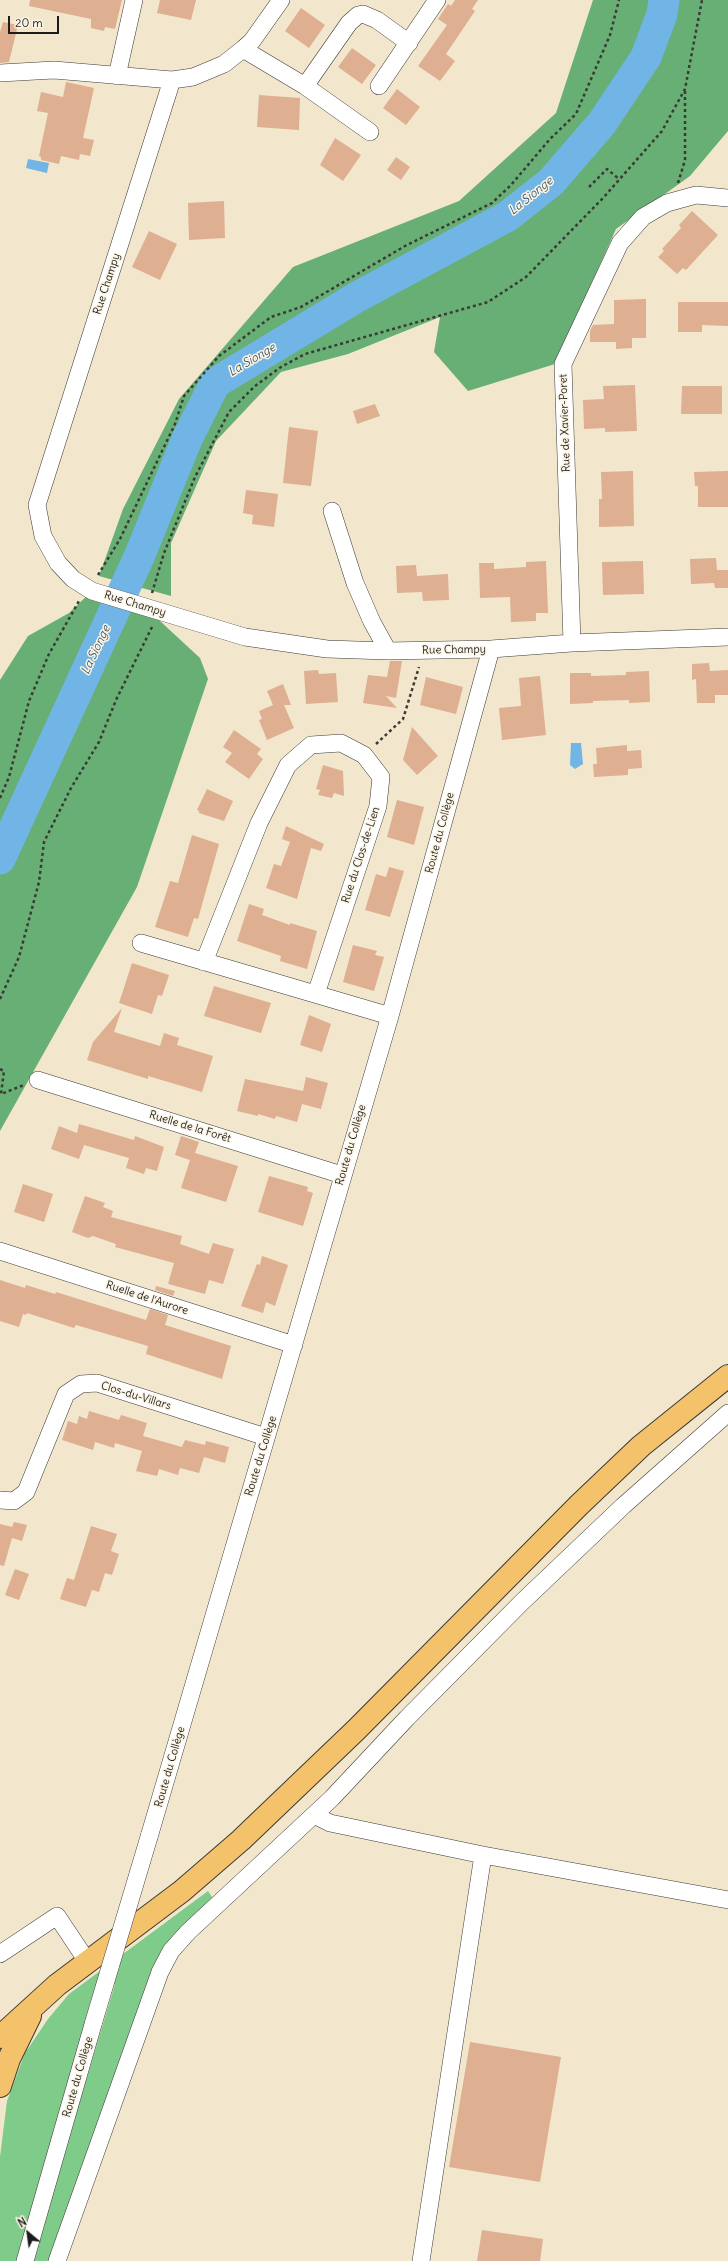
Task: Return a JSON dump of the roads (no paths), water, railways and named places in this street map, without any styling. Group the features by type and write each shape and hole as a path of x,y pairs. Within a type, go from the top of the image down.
{"highway":[{"path":"0,2038 57,1985 182,1891 241,1840 356,1730 579,1505 641,1446 728,1376"},
{"path":"0,2086 9,2059 35,2006"}],"street":[{"path":"117,76 134,0"},
{"path":"0,73 54,70 172,80 193,77 214,69 243,49 252,41 281,0"},
{"path":"379,86 438,0"},
{"path":"305,86 349,23 358,15 363,14 377,20 409,43"},
{"path":"243,49 305,86 370,132"},
{"name":"Rue Champy","path":"172,80 36,505 43,536 58,563 73,579 90,587 245,637 327,649 388,651 491,649 572,643 728,637"},
{"name":"Rue de Xavier-Poret","path":"572,643 563,364 620,243 643,217 667,203 696,195 728,198"},
{"path":"332,511 354,583 372,622 388,651"},
{"name":"Route du Collège","path":"25,2261 94,2021 294,1345 342,1175 390,1016 491,649"},
{"name":"Rue du Clos-de-Lien","path":"204,962 259,823 288,765 311,745 341,743 364,754 382,777 378,806 316,994"},
{"path":"141,943 390,1016"},
{"name":"Ruelle de la Forêt","path":"38,1080 342,1175"},
{"name":"Ruelle de l'Aurore","path":"0,1251 294,1345"},
{"name":"Clos-du-Villars","path":"0,1500 14,1501 26,1492 66,1394 81,1384 97,1383 266,1438"},
{"path":"57,2261 160,1972 171,1951 188,1932 314,1815 522,1602 623,1506 728,1413"},
{"path":"314,1815 330,1823 483,1855 728,1900"},
{"path":"421,2261 483,1855"},
{"path":"0,1954 57,1916 87,1961"}],"water":[{"path":"28,159 49,163 47,173 26,168"},
{"path":"571,743 581,743 583,764 575,769 570,765"}],"waterway":[{"name":"La Sionge","path":"0,859 139,557 187,439 215,383 357,297 508,216 551,182 602,123 646,57 662,14 664,0"}]}
